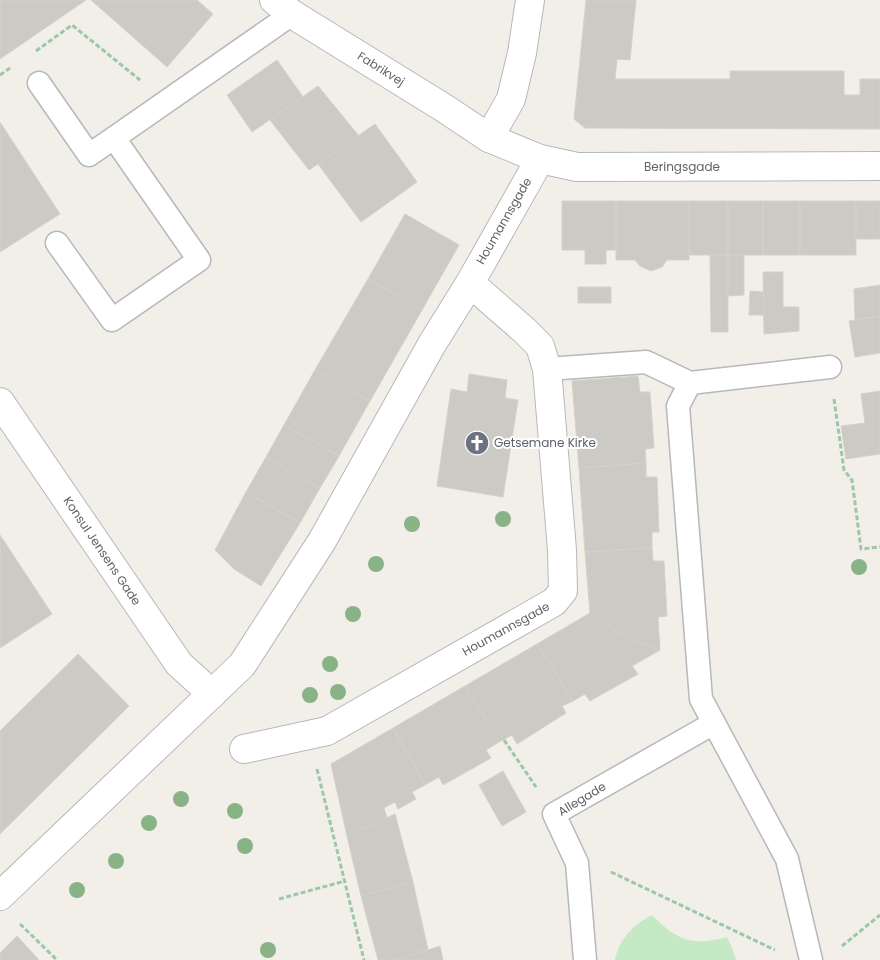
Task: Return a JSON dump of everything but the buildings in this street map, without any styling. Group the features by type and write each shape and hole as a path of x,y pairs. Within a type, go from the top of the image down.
{"street":[{"path":"489,138 511,99 522,53 530,0"},
{"name":"Fabrikvej","path":"283,7 489,138"},
{"name":"Beringsgade","path":"489,138 540,159 577,167 880,166"},
{"name":"Houmannsgade","path":"205,701 242,665 322,541 427,353 470,283 540,159"},
{"name":"Houmannsgade","path":"244,749 327,731 554,602 563,591 562,550 547,369 540,346 470,283"},
{"name":"Konsul Jensens Gade","path":"0,402 205,701"},
{"path":"0,896 205,701"}],"lane":[{"path":"39,83 89,155 166,102 283,7"},
{"path":"57,243 112,320 199,260 114,138"},
{"path":"547,369 646,362 690,383 830,367"},
{"path":"690,383 678,406 701,698 788,859 811,960"},
{"name":"Allegade","path":"585,960 577,863 554,814 714,723"}],"path":[{"path":"31,54 72,25 166,102"},
{"path":"0,75 16,64"},
{"path":"830,367 844,470 852,480 861,549 880,547"},
{"path":"312,734 317,768 364,960"},
{"path":"504,740 554,814"},
{"path":"577,863 593,863 778,951"},
{"path":"279,899 345,881"},
{"path":"838,949 880,915"},
{"path":"19,923 57,960"}],"green space":[{"path":"652,915 677,936 685,939 704,941 727,937 736,960 615,960 620,945 628,933"}],"place":[{"name":"Getsemane Kirke","path":"477,443"}]}
